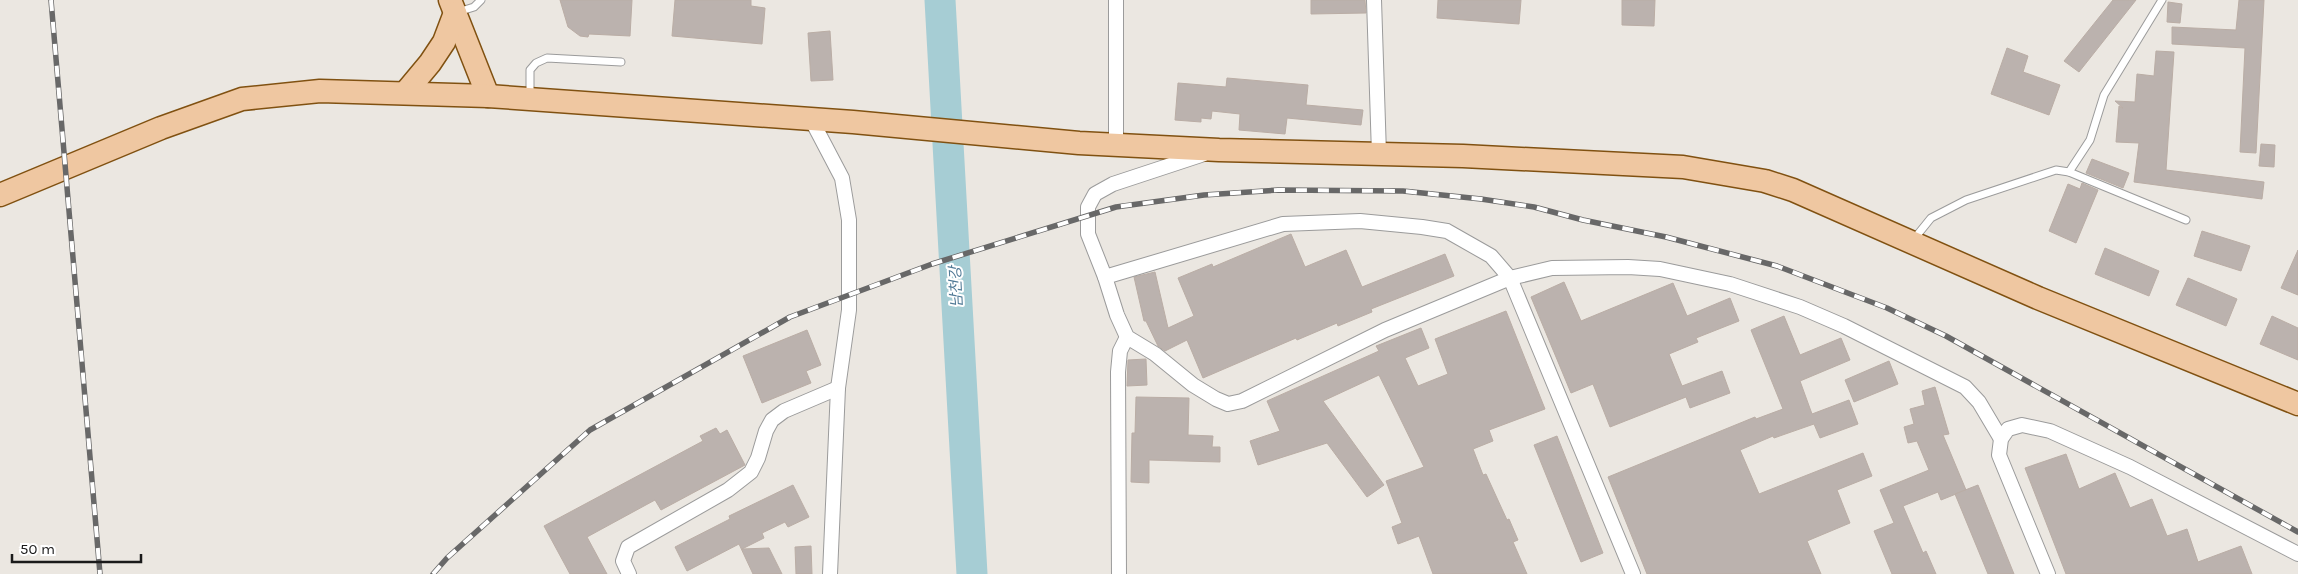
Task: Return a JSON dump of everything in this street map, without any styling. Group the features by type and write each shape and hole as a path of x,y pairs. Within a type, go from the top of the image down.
{"main road":[{"path":"405,93 430,63 444,42 452,6"},
{"path":"452,6 488,96"},
{"path":"0,194 161,128 242,99 320,92 488,96 853,122 1079,143 1220,150 1464,156 1683,167 1765,181 1793,190 2038,298 2298,404"}],"street":[{"path":"1116,0 1116,144"},
{"path":"1374,0 1379,154"},
{"path":"810,120 842,178 849,220 849,310 838,388 830,574"},
{"path":"1220,150 1113,184 1096,194 1088,207 1088,234 1106,277 1117,315 1127,336 1155,354 1193,385 1228,404 1242,401 1386,330 1510,278 1552,268 1628,267 1689,274 1745,288 1800,307 1844,326 1965,387 1980,402 2001,438"},
{"path":"1106,277 1283,224 1360,221 1447,231 1491,256 1510,278 1632,574"},
{"path":"1120,574 1118,372 1120,351 1127,336"},
{"path":"630,574 622,561 628,547 728,490 751,472 772,420 784,411 838,388"},
{"path":"2048,574 1999,455 2001,438 2008,429 2022,425 2050,431 2130,467 2298,554"}],"lane":[{"path":"452,6 474,7 482,0"},
{"path":"2069,172 2090,140 2104,95 2162,0"},
{"path":"530,99 530,70 536,62 548,58 621,62"},
{"path":"1912,241 1931,218 1966,200 2056,170 2069,172 2186,220"}],"building":[{"path":"560,0 632,0 630,36 589,34 588,37 580,36 568,27"},
{"path":"675,0 751,0 751,6 765,8 762,44 672,36"},
{"path":"1311,0 1365,0 1366,13 1311,14"},
{"path":"1438,0 1521,0 1519,24 1437,18"},
{"path":"1622,0 1655,0 1654,26 1622,25"},
{"path":"2113,0 2136,0 2079,72 2064,61"},
{"path":"2239,0 2264,0 2256,153 2240,152 2245,48 2172,44 2172,27 2236,30"},
{"path":"2168,2 2182,4 2180,23 2167,22"},
{"path":"830,31 833,80 811,81 808,33"},
{"path":"2007,48 2028,56 2023,72 2060,85 2049,115 1991,94"},
{"path":"2156,51 2174,52 2166,170 2264,182 2262,199 2134,182 2139,143 2116,142 2119,106 2123,108 2115,101 2135,102 2137,74 2154,76"},
{"path":"1227,78 1308,85 1306,105 1363,110 1361,125 1287,118 1285,134 1239,130 1240,114 1212,111 1211,119 1201,118 1201,122 1175,120 1178,83 1226,87"},
{"path":"2261,144 2275,145 2274,167 2259,166"},
{"path":"2092,159 2129,173 2123,188 2086,173"},
{"path":"2082,183 2098,190 2076,243 2049,231 2068,184 2080,189"},
{"path":"2202,231 2250,246 2241,271 2194,256"},
{"path":"1291,234 1305,267 1346,250 1362,287 1445,254 1454,276 1371,309 1372,312 1338,326 1337,323 1297,340 1296,338 1203,378 1187,340 1165,351 1158,346 1146,321 1144,321 1134,277 1155,272 1168,328 1194,316 1178,278 1212,264 1213,267"},
{"path":"2105,248 2159,271 2149,296 2095,274"},
{"path":"2298,250 2298,295 2281,288"},
{"path":"2188,278 2237,299 2226,326 2176,305"},
{"path":"1564,282 1581,321 1673,283 1687,316 1730,298 1739,321 1696,338 1698,342 1669,354 1682,386 1722,371 1730,393 1690,408 1686,397 1610,427 1593,384 1571,393 1531,297"},
{"path":"1506,311 1545,409 1489,430 1493,441 1473,449 1483,475 1486,474 1507,520 1509,519 1518,540 1513,542 1527,574 1433,574 1419,536 1398,544 1392,527 1402,523 1386,481 1424,467 1379,375 1323,401 1384,485 1367,497 1327,443 1258,465 1250,441 1280,431 1267,401 1379,351 1376,346 1421,328 1429,348 1405,358 1418,386 1448,374 1435,339"},
{"path":"1784,316 1800,355 1841,338 1850,360 1800,381 1812,414 1849,400 1858,424 1820,438 1814,424 1774,438 1773,436 1740,450 1759,494 1863,453 1872,476 1837,490 1850,523 1807,541 1821,574 1647,574 1608,477 1755,417 1756,419 1783,409 1751,330"},
{"path":"2272,316 2298,328 2298,360 2260,344"},
{"path":"807,330 821,365 806,371 811,383 762,403 743,356"},
{"path":"1146,359 1147,385 1127,386 1128,360"},
{"path":"1889,361 1898,384 1854,402 1845,380"},
{"path":"1935,387 1949,434 1943,435 1966,490 1941,500 1938,492 1903,506 1923,553 1926,551 1936,574 1892,574 1874,531 1894,523 1880,490 1929,470 1917,441 1908,443 1904,427 1914,424 1910,409 1925,405 1922,391"},
{"path":"1136,397 1189,398 1188,435 1213,436 1212,447 1220,447 1220,462 1149,460 1149,483 1131,482 1132,433 1135,433"},
{"path":"716,428 720,434 727,430 745,465 661,510 655,500 587,537 607,574 570,574 544,526 703,441 700,436"},
{"path":"1557,436 1603,553 1581,562 1534,445"},
{"path":"2066,454 2079,489 2115,473 2130,508 2152,499 2167,536 2187,529 2198,562 2241,546 2252,574 2066,574 2025,468"},
{"path":"793,485 809,517 788,527 785,522 762,533 764,538 742,549 769,548 782,574 753,574 739,544 687,571 675,547 730,519 729,516"},
{"path":"1978,485 2014,574 1988,574 1955,494"},
{"path":"811,546 812,574 796,574 795,547"}],"waterway":[{"name":"남천강","path":"940,0 972,574"}],"railway":[{"path":"51,0 100,574"},
{"path":"433,574 447,558 590,430 790,317 932,264 1116,207 1204,195 1278,190 1403,191 1481,199 1534,207 1583,220 1666,237 1777,266 1887,308 1946,336 2298,532"}]}
